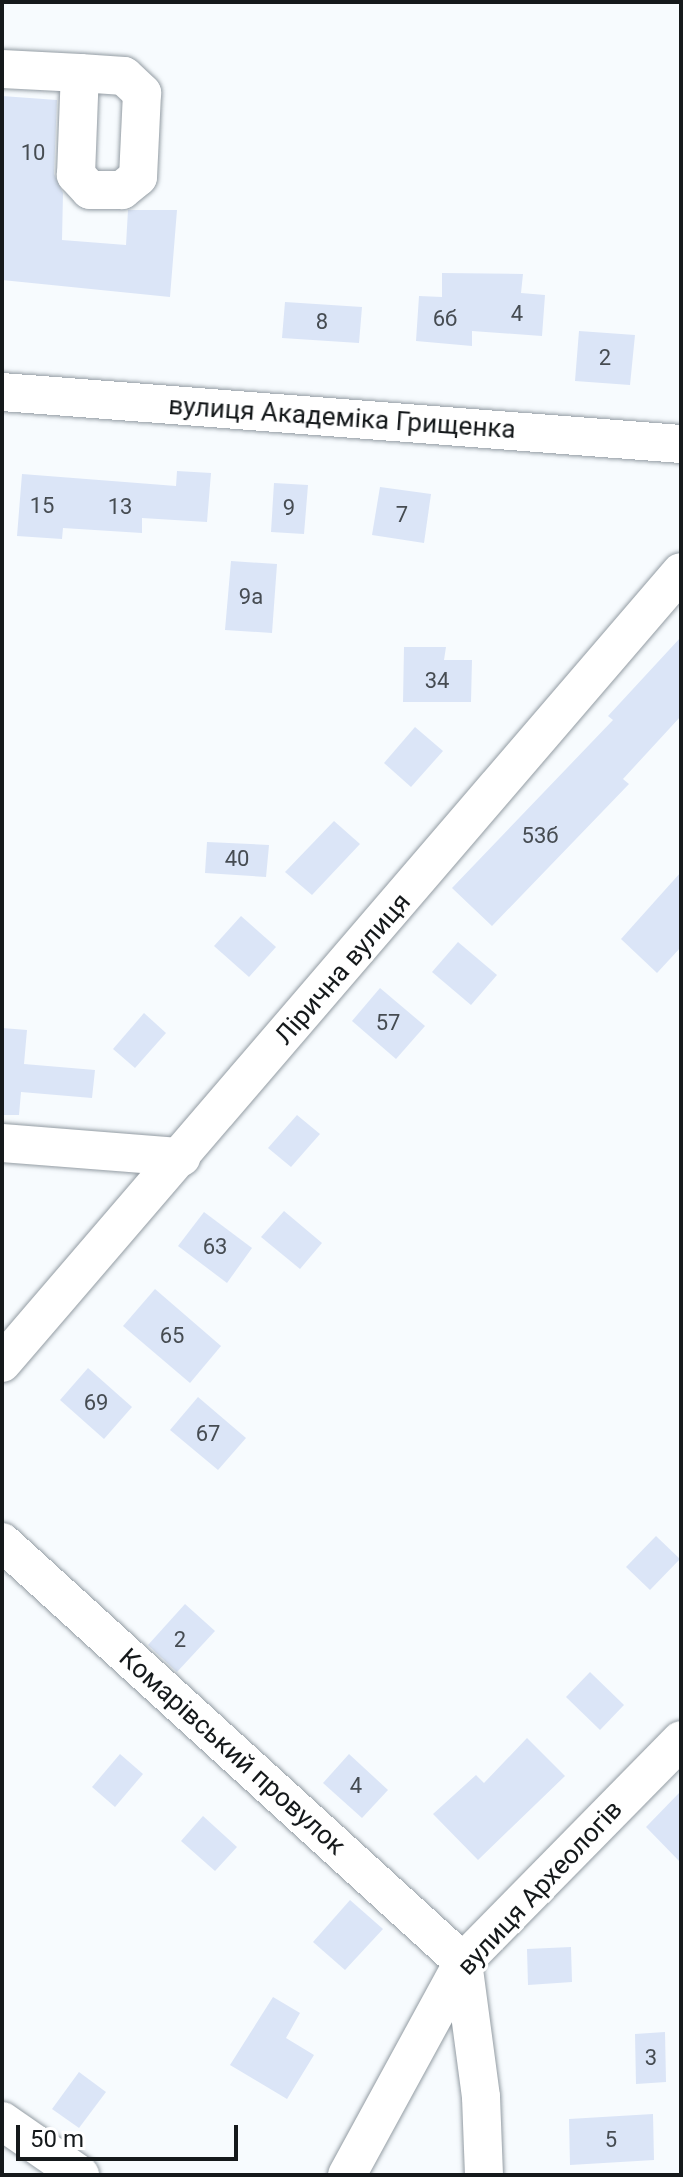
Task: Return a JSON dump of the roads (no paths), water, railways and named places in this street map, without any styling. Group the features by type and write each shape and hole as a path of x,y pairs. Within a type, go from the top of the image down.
{"street":[{"path":"2,69 80,73"},
{"name":"вулиця Академіка Грищенка","path":"2,392 681,444"},
{"name":"Лірична вулиця","path":"2,1363 681,572"},
{"path":"2,1143 181,1157"},
{"name":"Комарівський провулок","path":"2,1542 463,1962"},
{"name":"вулиця Археологів","path":"347,2175 463,1962 681,1740"},
{"path":"463,1962 481,2097 484,2175"},
{"path":"2,2121 80,2175"}]}
